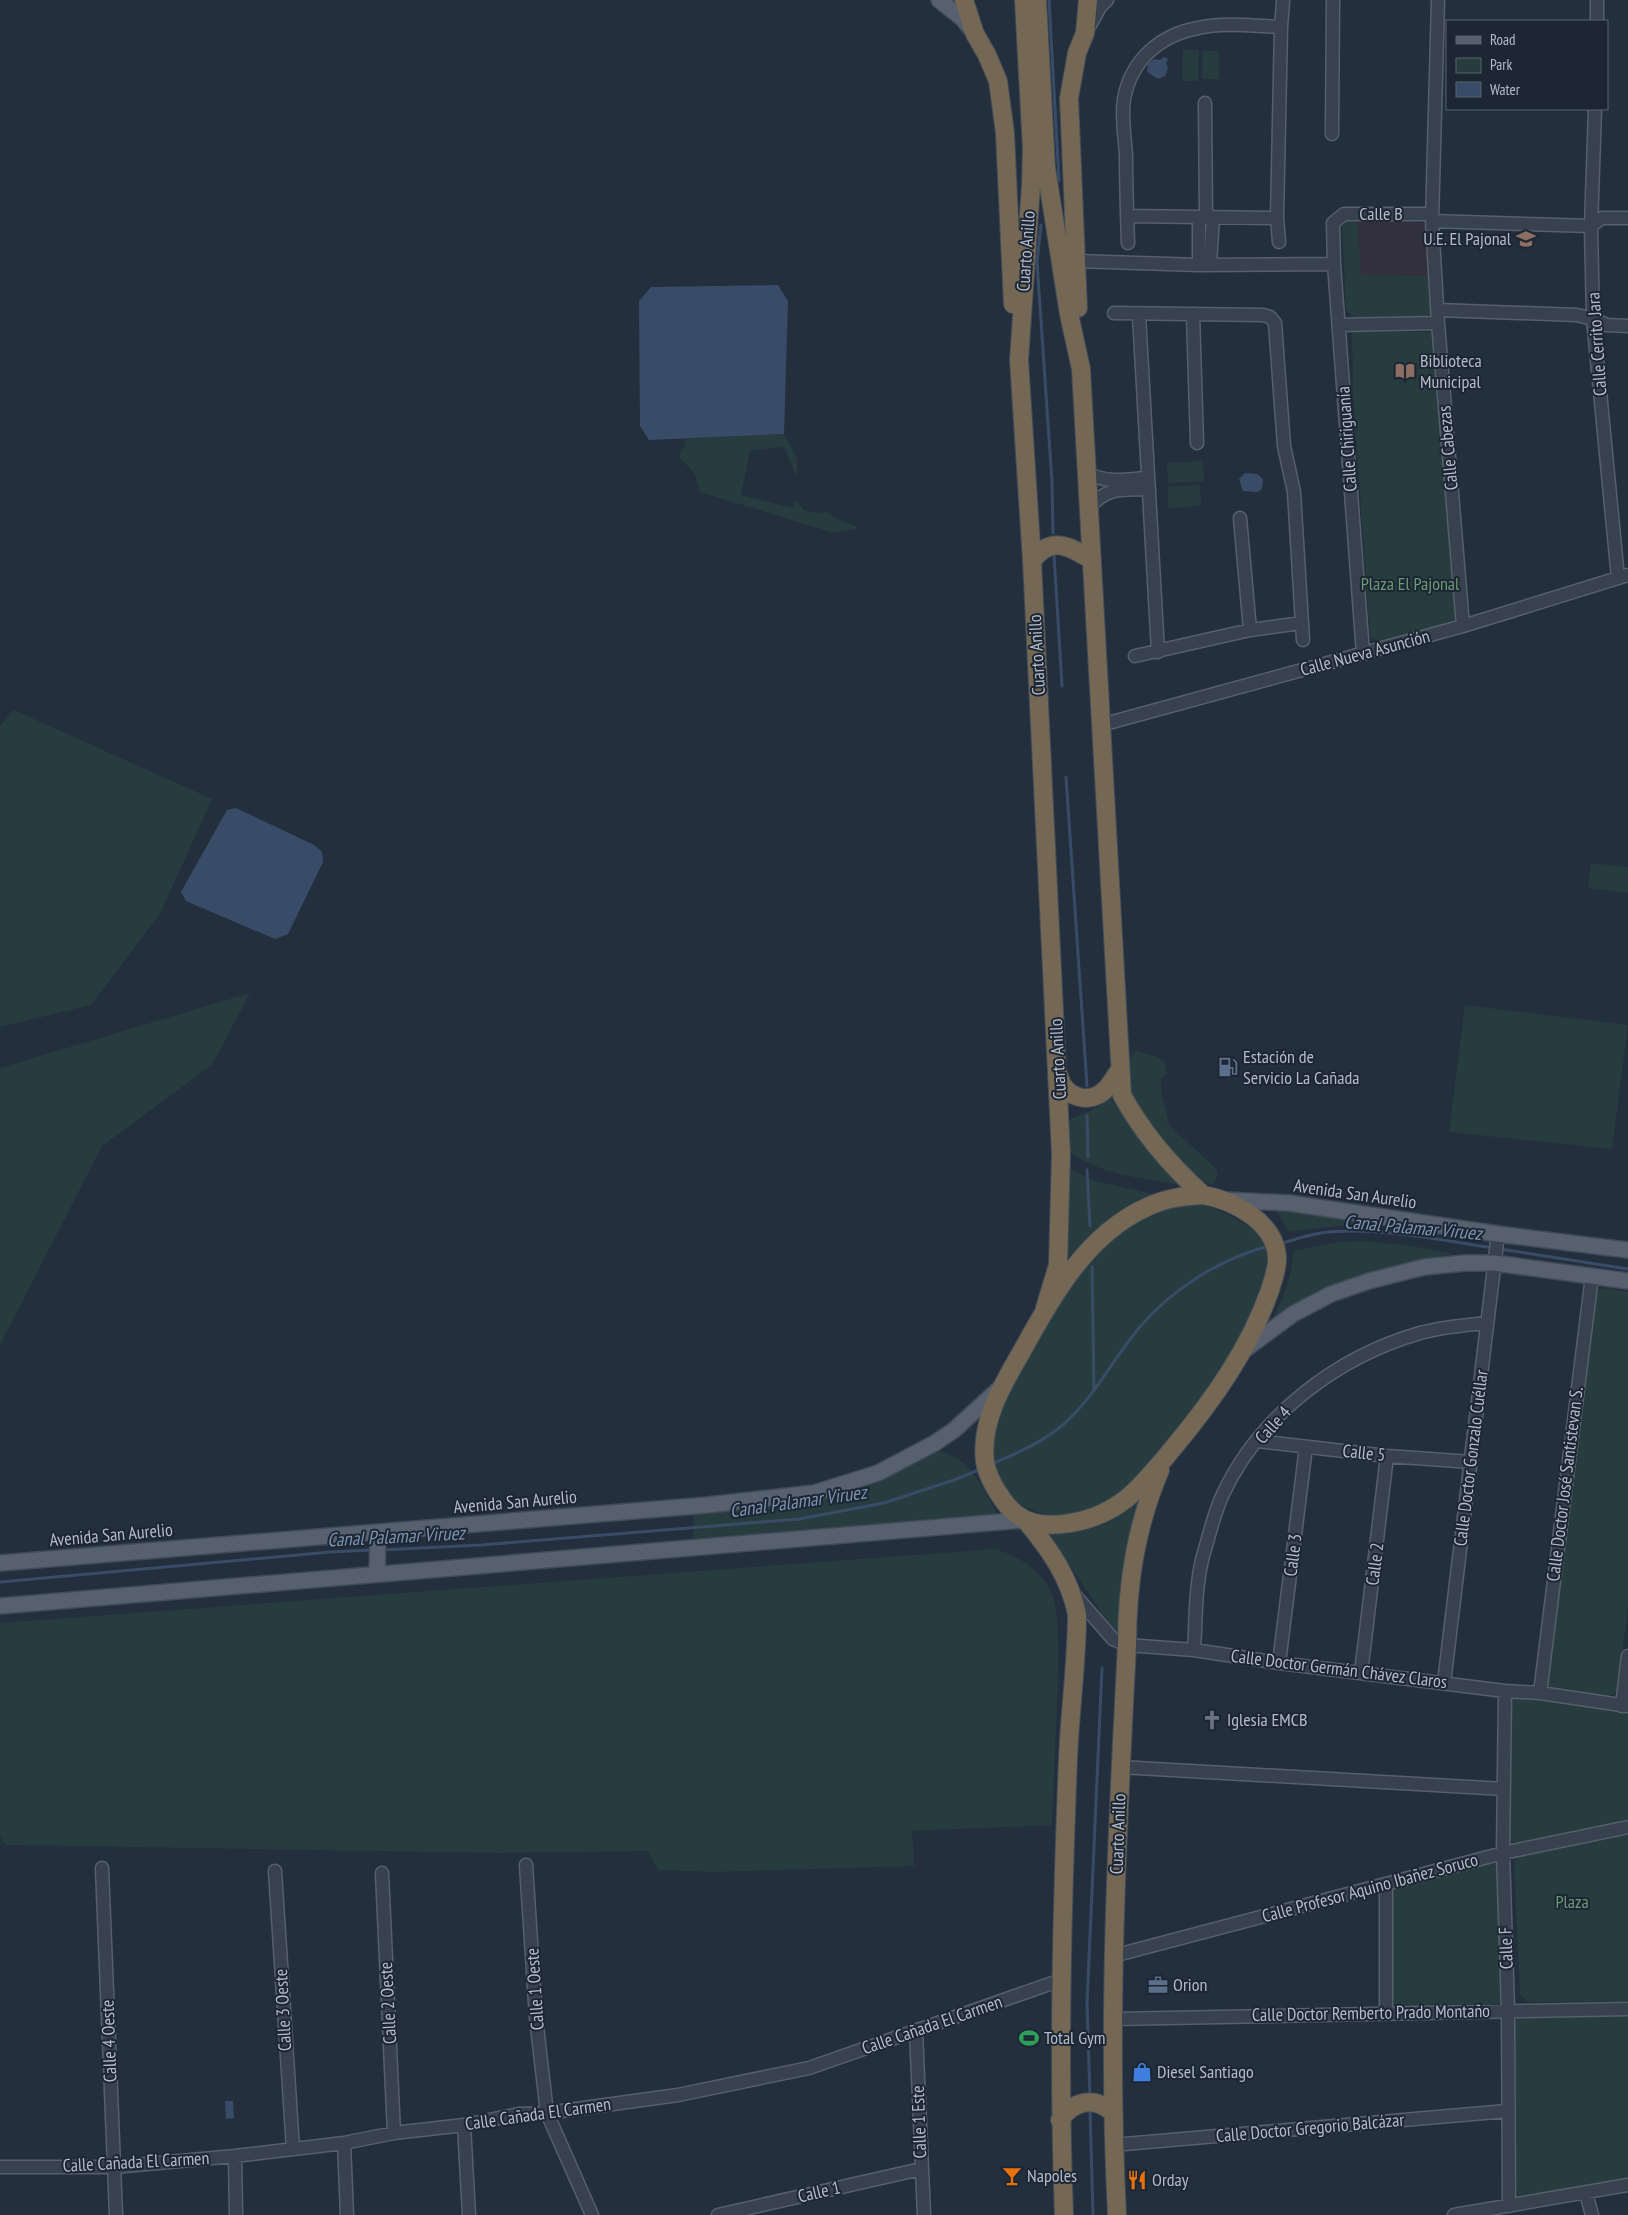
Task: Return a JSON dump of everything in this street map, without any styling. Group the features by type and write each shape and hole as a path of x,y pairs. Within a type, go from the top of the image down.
{"highway":[{"path":"964,0 975,34 987,55 998,81 1005,132 1014,314 1019,360"},
{"name":"Cuarto Anillo","path":"1024,0 1032,149 1019,360 1032,561 1059,1076 1060,1223 1058,1265 1045,1308"},
{"name":"Cuarto Anillo","path":"1037,0 1046,168 1069,314 1081,369 1122,1095 1134,1118 1149,1139 1202,1195"},
{"path":"1081,369 1069,98 1077,53 1085,33 1088,0"},
{"path":"1032,561 1039,552 1050,546 1064,545 1092,560"},
{"path":"1059,1076 1061,1086 1068,1093 1077,1097 1087,1098 1105,1090 1120,1070"},
{"path":"1026,1521 1061,1525 1084,1521 1107,1512 1127,1498 1165,1458 1211,1399 1242,1352 1264,1308 1277,1264 1275,1246 1266,1229 1257,1220 1225,1200 1202,1195 1172,1197 1146,1207 1101,1239 1059,1286 1045,1308 1002,1386 992,1409 986,1437 985,1463 991,1481 1004,1502 1026,1521 1060,1567 1072,1592 1077,1614 1068,1755 1061,1980 1060,2120 1064,2215"},
{"name":"Cuarto Anillo","path":"1117,2215 1113,2145 1113,1956 1120,1767 1127,1645 1127,1606 1131,1568 1139,1530 1150,1494 1165,1458"},
{"path":"1060,2120 1065,2113 1086,2100 1101,2094 1113,2082"},
{"path":"1060,2091 1073,2098 1100,2104 1113,2113"}],"main road":[{"path":"939,0 963,20 975,34"},
{"name":"Avenida San Aurelio","path":"1225,1200 1289,1203 1497,1237 1628,1250"},
{"path":"1242,1352 1293,1314 1331,1294 1360,1284 1424,1267 1495,1260 1628,1281"},
{"name":"Avenida San Aurelio","path":"0,1563 377,1536 708,1505 814,1493 878,1473 935,1443 971,1416 1002,1386"},
{"path":"0,1606 378,1568 1026,1521"},
{"path":"377,1536 378,1568"}],"street":[{"path":"1085,33 1106,0"},
{"path":"1332,134 1333,0"},
{"name":"Calle Cabezas","path":"1438,0 1432,218 1438,323 1463,626"},
{"path":"1597,0 1597,20"},
{"path":"1279,242 1277,218 1283,2"},
{"path":"1128,243 1124,100 1137,66 1149,51 1164,38 1199,27 1281,27"},
{"path":"1204,265 1206,217 1205,103"},
{"name":"Calle Cerrito Jara","path":"1595,110 1591,226 1593,319 1623,577"},
{"name":"Calle B","path":"1333,223 1344,214 1591,226 1602,218 1628,218"},
{"path":"1128,216 1277,218"},
{"name":"Calle Chiriguanía","path":"1333,223 1334,264 1363,654"},
{"path":"1076,261 1204,265 1334,264"},
{"path":"1438,310 1577,315 1607,325 1628,326"},
{"path":"1114,313 1138,315 1263,315 1270,317 1275,323 1284,446 1294,492 1303,640"},
{"path":"1193,314 1197,443"},
{"path":"1138,315 1158,652"},
{"path":"1339,325 1438,323"},
{"path":"1087,466 1088,473 1097,478 1148,483"},
{"path":"1089,508 1097,498 1111,490 1148,483"},
{"path":"1240,518 1250,630"},
{"name":"Calle Nueva Asunción","path":"1101,725 1463,626 1623,577"},
{"path":"1135,656 1250,630 1301,623"},
{"name":"Calle Doctor Gonzalo Cuéllar","path":"1444,1683 1497,1237"},
{"name":"Calle Doctor José Santistevan S.","path":"1540,1692 1592,1276"},
{"name":"Calle 4","path":"1194,1650 1202,1558 1223,1495 1257,1441 1279,1416 1304,1393 1359,1357 1390,1343 1422,1333 1454,1326 1487,1322"},
{"name":"Calle 5","path":"1257,1441 1387,1456 1471,1462"},
{"name":"Calle 3","path":"1279,1663 1306,1447"},
{"name":"Calle 2","path":"1361,1673 1387,1456"},
{"name":"Calle Doctor Germán Chávez Claros","path":"1072,1592 1113,1639 1127,1645 1194,1650 1279,1663 1505,1691 1540,1692 1625,1706"},
{"path":"1625,1706 1628,1656"},
{"name":"Calle F","path":"1505,1691 1503,1853 1508,2010 1507,2111 1509,2206"},
{"path":"1120,1767 1504,1789"},
{"name":"Calle Profesor Aquino Ibañez Soruco","path":"1113,1956 1503,1853 1628,1827"},
{"name":"Calle 1 Oeste","path":"526,1864 536,2018 547,2113 592,2215"},
{"name":"Calle 4 Oeste","path":"102,1868 116,2215"},
{"name":"Calle 3 Oeste","path":"275,1870 293,2149"},
{"name":"Calle 2 Oeste","path":"382,1873 394,2133"},
{"path":"1386,1884 1386,2014"},
{"name":"Calle Cañada El Carmen","path":"0,2167 114,2168 234,2156 344,2143 394,2133 464,2124 519,2114 547,2113 678,2095 808,2068 1061,1980"},
{"name":"Calle Doctor Remberto Prado Montaño","path":"1114,2019 1628,2009"},
{"name":"Calle 1 Este","path":"916,2030 924,2215"},
{"name":"Calle Doctor Gregorio Balcázar","path":"1113,2145 1507,2111"},
{"path":"464,2124 469,2215"},
{"path":"344,2143 347,2215"},
{"path":"234,2156 236,2215"},
{"name":"Calle 1","path":"718,2215 921,2169"},
{"path":"1454,2215 1486,2212 1509,2206 1628,2185"},
{"path":"1586,2193 1592,2215"}],"shaded area":[{"path":"1357,218 1424,223 1431,276 1360,275"}],"green space":[{"path":"1183,50 1199,50 1198,81 1182,81"},
{"path":"1203,51 1219,51 1219,79 1202,79"},
{"path":"1349,218 1357,218 1361,275 1431,276 1432,312 1425,318 1354,317 1346,310 1342,227"},
{"name":"Plaza El Pajonal","path":"1352,332 1431,332 1457,620 1454,623 1382,643 1370,637 1353,394"},
{"path":"784,434 797,458 797,477 784,447 750,451 741,495 793,508 795,500 804,510 816,513 827,512 838,520 860,528 834,533 700,492 695,474 678,456 685,446 686,439"},
{"path":"1203,461 1204,481 1168,483 1167,463"},
{"path":"1200,485 1201,506 1168,508 1168,487"},
{"path":"14,710 212,799 160,914 91,1005 0,1027 0,726"},
{"path":"1591,863 1628,867 1628,893 1588,888"},
{"path":"250,993 212,1065 102,1146 0,1345 0,1068"},
{"path":"1465,1005 1628,1025 1612,1149 1449,1132"},
{"path":"1136,1051 1155,1056 1165,1062 1167,1073 1161,1079 1161,1085 1169,1125 1216,1169 1218,1172 1216,1181 1212,1185 1198,1178 1186,1167 1148,1122 1131,1098 1124,1073 1127,1061"},
{"path":"1114,1093 1182,1185 1106,1170 1078,1158 1066,1149 1067,1121 1098,1106"},
{"path":"1070,1169 1096,1181 1152,1194 1105,1225 1063,1263 1068,1238"},
{"path":"1178,1202 1213,1208 1245,1224 1265,1238 1269,1260 1254,1307 1239,1340 1215,1384 1185,1423 1111,1503 1082,1516 1061,1517 1036,1512 1017,1502 999,1480 993,1459 992,1443 1001,1410 1024,1356 1048,1317 1092,1257 1126,1228 1154,1212"},
{"path":"1276,1209 1357,1220 1356,1224 1288,1232"},
{"path":"1362,1241 1412,1246 1453,1254 1421,1260 1333,1286 1274,1316 1288,1284 1293,1251 1339,1242"},
{"path":"1602,1288 1628,1292 1628,1607 1618,1687 1615,1693 1608,1696 1552,1690 1547,1686 1595,1297"},
{"path":"934,1450 957,1458 966,1465 980,1483 998,1515 693,1541 694,1512 815,1499 865,1485 892,1474"},
{"path":"1142,1497 1132,1526 1121,1635 1107,1621 1049,1534 1078,1532 1100,1526 1119,1515"},
{"path":"995,1549 1021,1560 1036,1571 1048,1585 1055,1602 1058,1635 1058,1677 1052,1825 912,1831 914,1866 713,1872 658,1870 648,1851 498,1853 6,1845 0,1837 0,1623"},
{"path":"1513,1696 1628,1711 1628,1822 1516,1845 1509,1839 1510,1699"},
{"name":"Plaza","path":"1628,1835 1628,2001 1528,2002 1520,1995 1514,1861 1520,1854"},
{"path":"1490,1863 1496,1864 1499,1870 1501,1999 1499,2003 1492,2005 1399,2007 1391,2002 1391,1891 1394,1888"},
{"path":"1628,2014 1628,2182 1521,2198 1516,2191 1514,2025 1518,2018 1523,2015"}],"water":[{"path":"1164,57 1168,59 1166,63 1168,68 1165,76 1158,79 1147,72 1148,64 1154,59 1160,60"},
{"path":"778,285 788,301 784,434 649,440 640,426 639,301 651,287"},
{"path":"1245,473 1257,474 1263,479 1262,489 1258,492 1243,491 1239,479"},
{"path":"236,808 314,845 322,852 323,862 288,934 275,939 186,901 181,892 227,810"},
{"path":"225,2101 233,2101 234,2118 226,2119"}],"waterway":[{"path":"1049,0 1059,181"},
{"path":"1041,225 1037,262 1052,482 1053,533"},
{"path":"1054,555 1062,686"},
{"path":"1066,777 1087,1086"},
{"path":"1087,1116 1088,1157"},
{"path":"1087,1170 1090,1226"},
{"name":"Canal Palamar Viruez","path":"1280,1244 1321,1233 1363,1231 1408,1235 1494,1248"},
{"name":"Canal Palamar Viruez","path":"991,1464 1029,1447 1064,1424 1085,1402 1139,1328 1181,1288 1215,1267 1269,1246"},
{"name":"Canal Palamar Viruez","path":"1500,1249 1628,1269"},
{"path":"1092,1267 1094,1389"},
{"name":"Canal Palamar Viruez","path":"381,1550 481,1545 799,1519 884,1503 981,1469"},
{"name":"Canal Palamar Viruez","path":"0,1582 330,1552 372,1550"},
{"path":"1090,2097 1087,2003 1102,1668"},
{"path":"1090,2109 1093,2215"}],"place":[{"name":"U.E. El Pajonal","path":"1526,239"},
{"name":"Biblioteca Municipal","path":"1405,371"},
{"name":"Estación de Servicio La Cañada","path":"1228,1067"},
{"name":"Iglesia EMCB","path":"1212,1720"},
{"name":"Orion","path":"1158,1985"},
{"name":"Total Gym","path":"1029,2038"},
{"name":"Diesel Santiago","path":"1142,2072"},
{"name":"Napoles","path":"1012,2176"},
{"name":"Orday","path":"1137,2180"}]}
